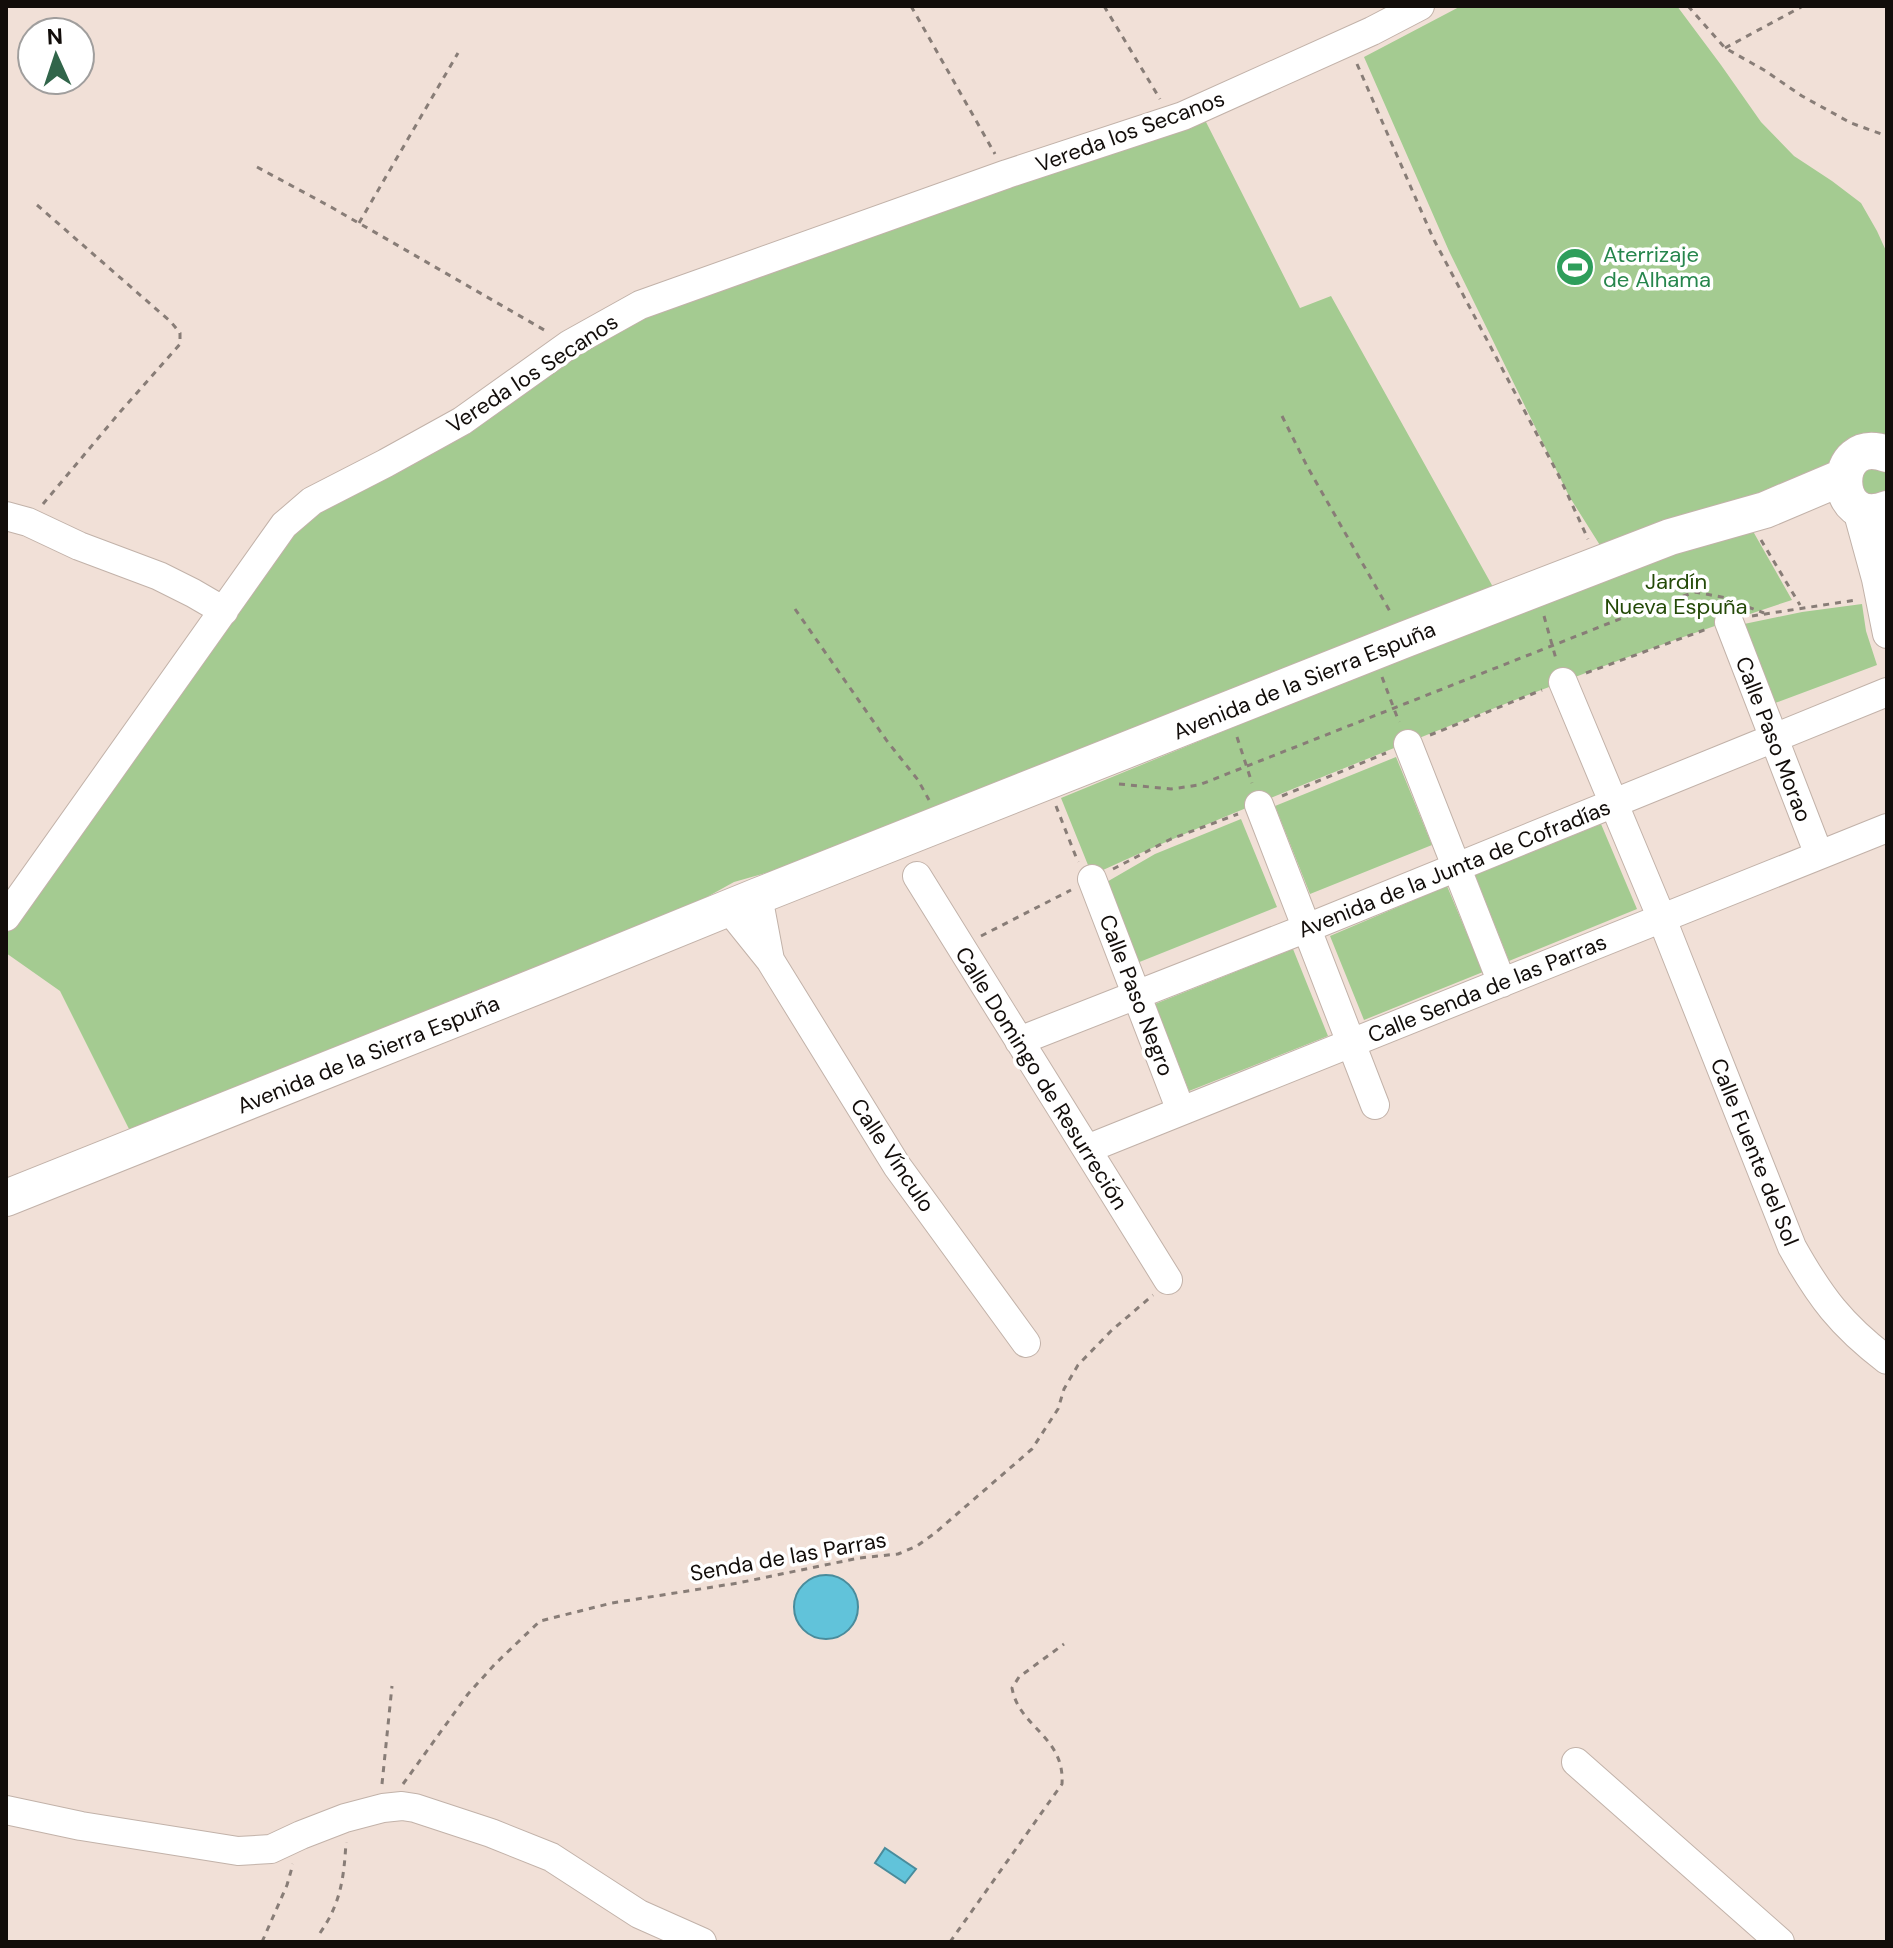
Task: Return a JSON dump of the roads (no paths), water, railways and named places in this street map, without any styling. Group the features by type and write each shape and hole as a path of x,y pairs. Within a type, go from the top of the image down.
{"main road":[{"path":"1865,504 1846,467 1862,453 1873,451 1887,454"},
{"name":"Avenida de la Sierra Espuña","path":"743,902 726,901 733,891 758,880 847,861 1670,537 1865,504"},
{"name":"Avenida de la Sierra Espuña","path":"6,1198 743,902"}],"street":[{"name":"Vereda los Secanos","path":"6,917 284,525 312,501 462,421 570,344 640,305 1007,174 1172,120 1420,6"},
{"path":"1865,504 1887,634"},
{"path":"17,519 159,576 224,611"},
{"name":"Calle Paso Morao","path":"1729,622 1819,855"},
{"name":"Calle Fuente del Sol","path":"1563,682 1662,919 1792,1247 1816,1288 1840,1320 1887,1360"},
{"name":"Avenida de la Junta de Cofradías","path":"1019,1041 1307,928 1887,692"},
{"path":"1408,744 1502,983"},
{"path":"1259,805 1375,1105"},
{"name":"Calle Senda de las Parras","path":"1087,1149 1887,828"},
{"name":"Calle Domingo de Resurreción","path":"917,876 1168,1280"},
{"name":"Calle Paso Negro","path":"1089,881 1181,1111"},
{"name":"Calle Vínculo","path":"743,902 770,960 897,1166 1026,1343"},
{"path":"1576,1762 1780,1942"},
{"path":"6,1810 81,1826 238,1851 271,1849 345,1818 383,1808 415,1808 551,1857 639,1914 702,1942"}],"water":[{"path":"826,1575 844,1581 852,1589 858,1607 852,1625 844,1633 826,1639 808,1633 800,1625 794,1607 800,1589 808,1581"},
{"path":"885,1848 916,1869 905,1883 875,1863"}],"place":[{"name":"Aterrizaje de Alhama","path":"1575,267"}],"park label":[{"name":"Jardín Nueva Espuña","path":"1676,594"}]}
